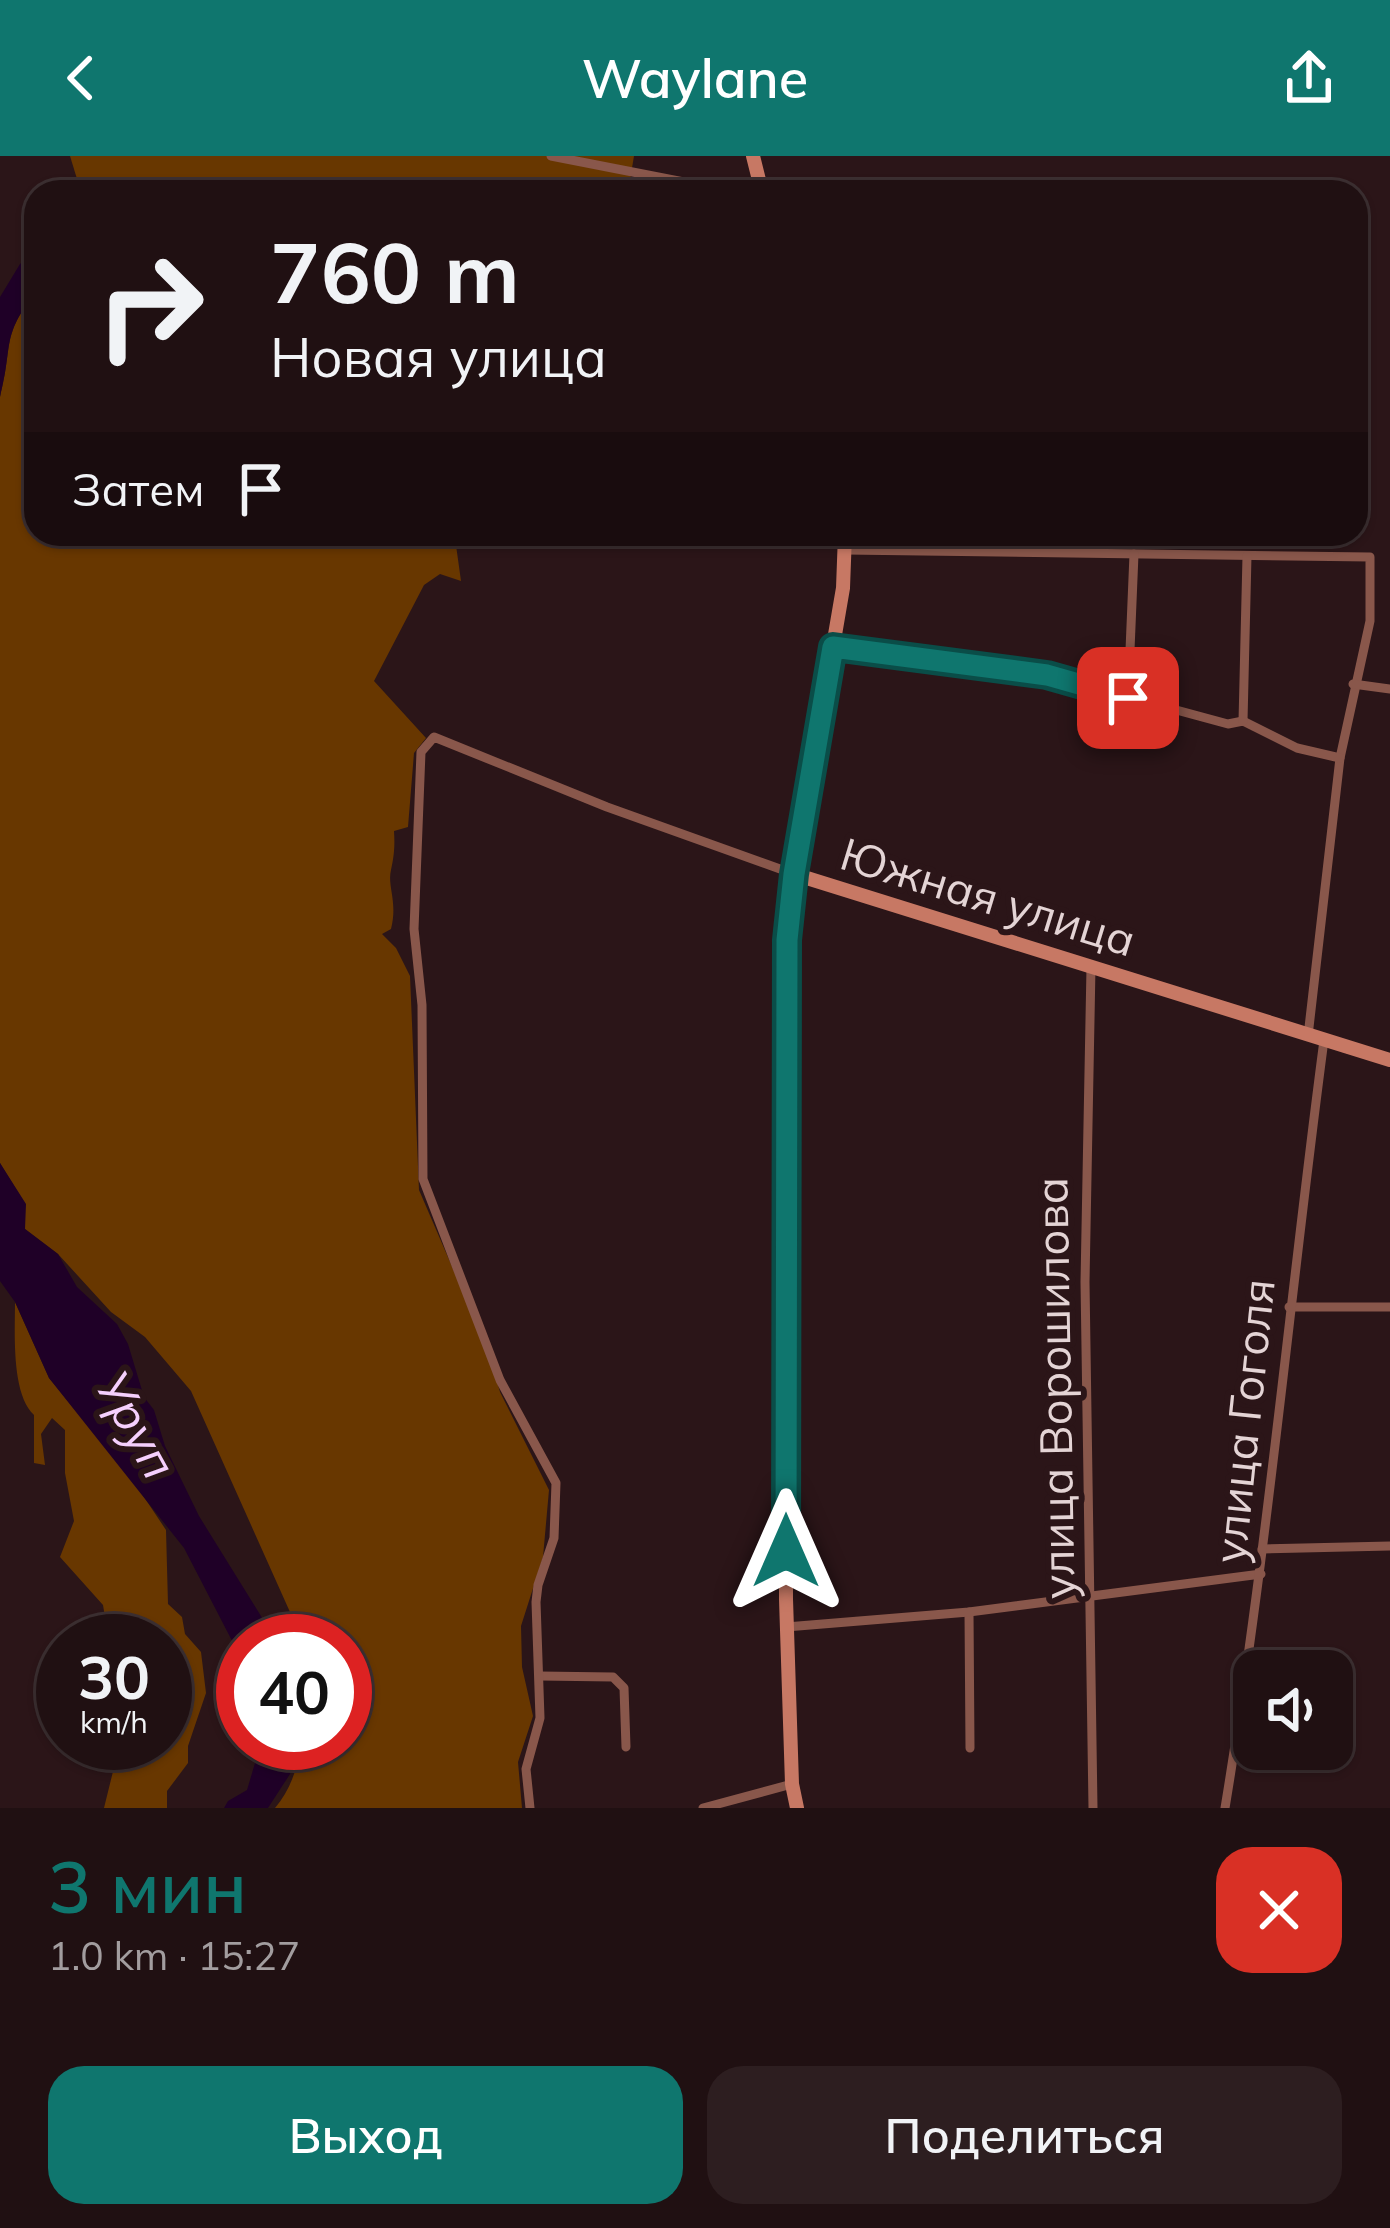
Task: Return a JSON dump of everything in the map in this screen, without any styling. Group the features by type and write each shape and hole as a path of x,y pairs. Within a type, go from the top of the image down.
{"street":[{"path":"551,156 674,180"},
{"path":"797,1808 786,1627 784,1012 794,874 833,647 845,546"},
{"path":"941,546 1247,556 1243,721"},
{"path":"1128,698 1134,554"},
{"name":"улица Гоголя","path":"1225,1808 1261,1574 1340,758 1370,621 1370,557 1247,556"},
{"path":"833,647 1047,675 1228,724 1243,721 1298,748 1340,758"},
{"path":"1354,684 1390,688"},
{"name":"Южная улица","path":"540,1676 538,1585 554,1538 556,1483 500,1380 423,1179 422,1005 414,928 419,769 421,752 434,737 607,807 794,874 1390,1060"},
{"name":"улица Ворошилова","path":"1091,967 1085,1259 1093,1808"},
{"path":"1289,1307 1390,1307"},
{"path":"1262,1549 1390,1546"},
{"path":"786,1627 969,1612 1261,1574"},
{"path":"969,1612 970,1748"},
{"path":"530,1808 526,1769 540,1718 540,1676 613,1677 624,1688 626,1747"},
{"path":"704,1808 792,1784"}],"shaded area":[{"path":"70,156 634,156 630,180 77,180"},
{"path":"24,309 24,546 456,546 461,581 440,574 424,585 374,681 426,738 414,753 408,827 394,831 393,919 391,929 382,934 396,948 410,976 419,1190 488,1350 500,1392 549,1490 543,1557 521,1626 522,1667 533,1716 518,1762 522,1808 275,1808 295,1770 372,1770 372,1614 291,1614 191,1391 145,1337 111,1312 58,1254 25,1229 25,1204 0,1163 0,397 12,331"},
{"path":"15,1302 49,1378 132,1479 166,1530 168,1604 179,1614 104,1614 103,1605 60,1557 74,1521 65,1473 65,1430 52,1418 41,1434 45,1465 34,1463 34,1415 21,1393"},
{"path":"192,1642 201,1652 206,1693 192,1734"},
{"path":"113,1770 183,1770 167,1791 167,1808 104,1808"}],"water":[{"path":"24,260 24,309 12,331 0,397 0,297"},
{"name":"Уруп","path":"0,1163 26,1204 25,1229 58,1254 77,1287 117,1324 144,1397 154,1410 165,1446 199,1516 260,1614 218,1614 184,1548 49,1378 15,1302 0,1281"},
{"path":"253,1770 291,1770 268,1808 224,1808 247,1790"}],"route":[{"path":"786,1551 787,940 833,647 1047,675 1128,698"}]}
